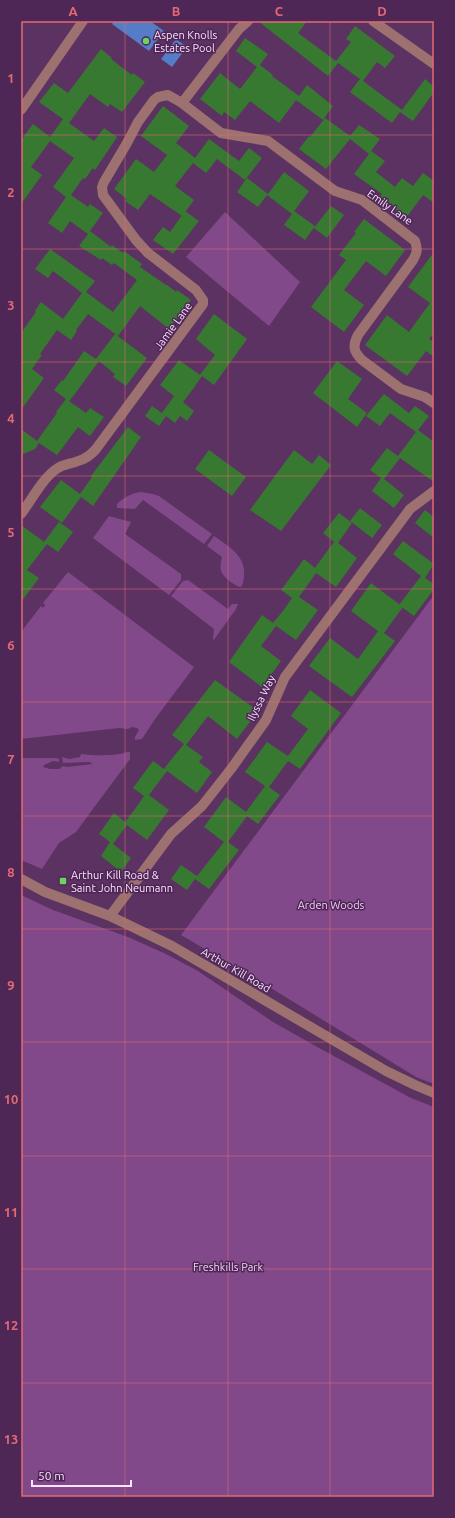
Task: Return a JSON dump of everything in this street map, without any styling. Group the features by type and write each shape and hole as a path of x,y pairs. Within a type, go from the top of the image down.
{"street":[{"path":"21,110 83,21"},
{"path":"182,102 248,21"},
{"path":"373,21 434,64"},
{"name":"Emily Lane","path":"154,100 158,97 168,95 182,102 222,134 268,141 334,191 362,200 415,241 417,253 354,342 354,349 356,355 401,389 425,397 434,404"},
{"name":"Jamie Lane","path":"21,514 55,469 64,464 79,461 89,456 96,450 203,304 203,300 196,290 148,253 136,240 103,195 102,187 104,182 134,128 154,100"},
{"name":"Ilyssa Way","path":"110,916 171,834 202,806 231,769 266,720 284,677 410,509 434,491"},
{"name":"Arthur Kill Road","path":"21,879 45,892 110,916 172,946 386,1071 415,1086 434,1093"}],"green space":[{"path":"225,212 300,282 269,326 186,257"},
{"path":"141,492 159,496 212,534 204,544 143,500 135,509 117,508 117,504 125,497"},
{"path":"109,516 131,522 125,534 181,574 181,580 169,595 93,538"},
{"path":"214,536 235,552 242,562 244,577 241,587 232,583 226,578 222,573 221,568 222,557 207,546"},
{"path":"68,572 194,667 142,739 135,740 139,730 132,727 128,729 119,728 21,739 21,632 41,606 43,608 45,605 43,603"},
{"path":"188,580 228,609 232,604 238,604 213,641 214,629 171,596 183,581"},
{"name":"Arden Woods","path":"434,595 434,1084 416,1077 181,935"},
{"path":"130,752 130,759 76,832 59,843 42,869 21,860 21,758 56,758 59,759 59,762 53,761 44,765 43,767 59,769 63,766 67,767 93,764 89,762 63,763 62,757 69,759 80,757 81,754 105,755"},
{"name":"Freshkills Park","path":"21,895 53,910 128,937 166,954 198,971 273,1022 411,1098 434,1107 434,1497 21,1497"}],"water":[{"name":"Aspen Knolls Estates Pool","path":"114,21 150,21 164,31 149,51 112,24"},
{"path":"176,39 187,47 172,67 161,59"}],"building":[{"path":"258,21 307,21 298,33 336,61 351,42 346,39 355,26 395,56 385,68 377,62 363,81 402,110 425,79 434,87 434,92 413,121 400,112 392,123 350,92 360,79 338,63 328,76"},
{"path":"245,38 268,54 260,65 273,75 272,76 299,96 307,85 333,106 323,120 296,100 279,123 250,101 235,120 224,112 222,116 200,99 220,73 240,89 257,67 236,51"},
{"path":"101,49 112,58 111,59 132,75 133,73 145,82 122,112 110,104 108,107 90,94 69,123 94,141 104,128 117,137 95,170 93,168 85,179 83,178 71,195 88,207 90,204 103,213 90,231 111,247 112,245 123,253 124,251 142,264 140,267 176,292 177,290 191,300 169,329 140,306 118,336 88,314 76,330 77,331 71,340 57,330 40,354 42,355 32,369 44,378 21,410 21,333 36,312 35,311 41,302 63,319 82,293 53,271 48,278 35,269 50,249 95,281 86,292 113,312 137,280 114,263 112,265 102,258 101,260 79,246 88,234 70,221 62,233 48,223 66,197 53,187 74,158 50,141 31,167 42,175 21,204 21,140 33,124 50,137 63,119 39,102 54,83 68,93"},
{"path":"163,106 189,126 176,143 195,158 209,139 239,161 249,148 262,158 245,180 217,159 206,173 193,163 175,186 194,200 182,216 150,194 138,210 125,201 127,199 114,189 136,159 154,172 167,155 141,136"},
{"path":"325,118 350,136 359,125 380,139 371,151 385,161 376,172 395,187 402,178 413,186 423,173 434,181 434,203 423,195 406,218 396,210 397,208 380,196 382,194 354,174 369,154 350,139 326,169 299,149"},
{"path":"284,172 309,191 292,214 267,195 258,207 237,192 247,178 268,194"},
{"path":"331,206 344,215 327,238 314,228"},
{"path":"185,211 199,221 173,254 153,240 163,227 170,232"},
{"path":"294,211 315,226 305,240 284,225"},
{"path":"364,219 405,250 386,276 366,261 344,290 364,305 344,332 311,307 346,260 339,255 356,233 354,232"},
{"path":"434,252 434,333 429,339 434,342 434,357 426,351 407,376 365,345 387,315 409,332 430,303 408,287"},
{"path":"214,314 247,339 214,385 202,376 183,402 194,411 187,421 180,416 175,423 166,416 159,426 145,416 152,406 162,413 174,396 160,385 179,360 200,375 215,355 196,339"},
{"path":"115,334 147,358 126,386 113,377 115,374 99,361 69,401 86,413 90,408 104,417 90,436 78,427 57,455 39,443 35,449 21,455 21,429 37,441 66,399 54,390 62,380 63,381 84,351 96,359"},
{"path":"337,361 362,379 348,399 367,413 357,427 313,393"},
{"path":"384,394 409,413 415,406 429,416 418,430 434,442 434,482 400,458 384,479 404,495 394,508 372,491 381,478 370,470 387,448 398,456 416,432 390,413 380,426 366,416"},
{"path":"128,427 141,437 93,506 81,497 62,523 40,507 61,480 80,494 92,477 91,476"},
{"path":"209,450 246,477 232,496 195,469"},
{"path":"294,450 312,464 319,455 331,465 281,531 250,510"},
{"path":"360,508 382,525 372,538 350,521"},
{"path":"425,510 434,517 434,538 415,523"},
{"path":"339,513 352,523 338,543 357,558 336,587 316,573 299,597 318,610 296,640 276,626 261,646 281,661 262,687 229,662 262,615 273,623 283,611 292,598 281,590 304,559 315,568 334,542 323,533"},
{"path":"59,522 73,532 58,552 44,542"},
{"path":"21,525 47,544 27,570 39,578 21,602"},
{"path":"403,541 434,564 425,578 434,584 434,589 414,616 399,605 421,576 393,554"},
{"path":"371,583 403,607 384,633 395,641 352,697 309,666 330,638 358,659 378,631 351,611"},
{"path":"215,680 258,711 237,739 208,716 186,745 203,757 199,762 212,772 197,793 167,771 149,795 169,810 147,840 127,825 113,844 131,858 121,872 101,856 110,842 99,834 114,813 125,822 135,809 144,796 133,788 153,761 164,769 184,744 172,735"},
{"path":"310,690 341,713 300,769 288,761 269,787 280,795 258,824 247,816 228,842 239,850 209,889 195,879 187,890 171,879 181,865 197,876 224,842 204,827 226,797 246,812 265,786 245,772 267,742 288,756 308,729 291,716"}],"place":[{"name":"Aspen Knolls Estates Pool","path":"146,41"},
{"name":"Arthur Kill Road & Saint John Neumann","path":"63,881"}]}
